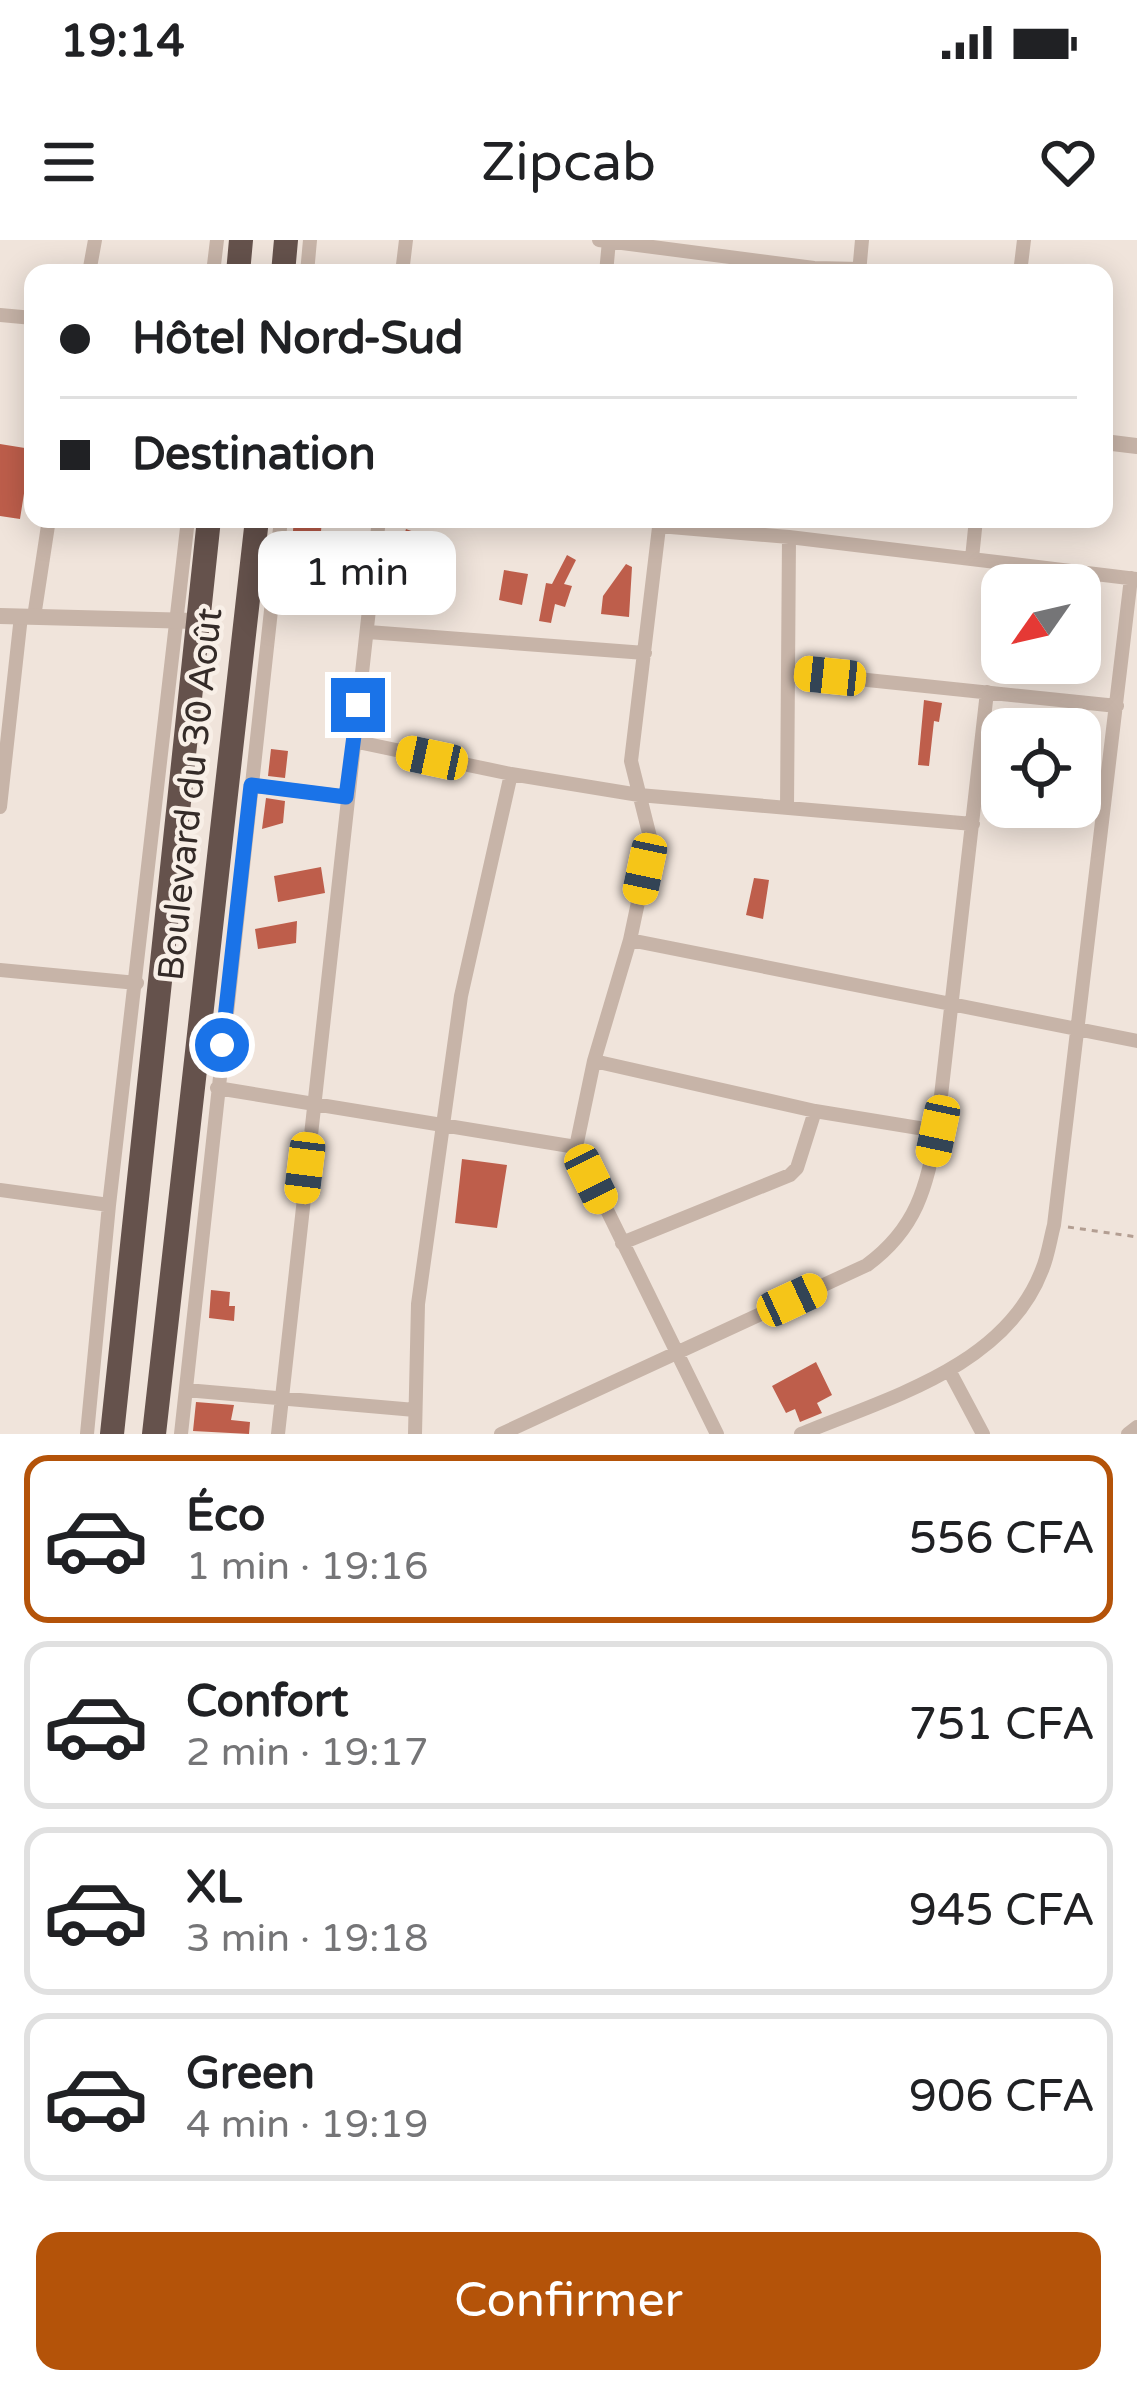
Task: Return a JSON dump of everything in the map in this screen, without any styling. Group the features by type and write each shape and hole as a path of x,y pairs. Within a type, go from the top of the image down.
{"highway":[{"name":"Boulevard du 30 Août","path":"112,1434 192,621 208,528"},
{"name":"Boulevard du 30 Août","path":"154,1434 256,528"},
{"path":"227,598 236,601 244,622 221,646 200,644 192,621 227,598"}],"street":[{"path":"599,240 710,246 795,264"},
{"path":"1137,434 1137,446"},
{"path":"0,807 28,617 47,528"},
{"path":"87,1434 137,983 192,621 188,528"},
{"path":"181,1434 279,528"},
{"path":"278,1434 378,528"},
{"path":"658,528 631,761 651,841 631,940 594,1061 576,1147 717,1434"},
{"path":"711,528 1134,579 1054,1225 1042,1270 989,1342 950,1372 801,1434"},
{"path":"972,559 975,528"},
{"path":"787,808 789,537"},
{"path":"0,616 192,621"},
{"path":"368,632 645,653"},
{"path":"790,672 1117,706"},
{"path":"501,1434 874,1260 920,1204 938,1131 988,692"},
{"path":"353,741 639,795 973,824"},
{"path":"415,1434 418,1304 461,996 511,774"},
{"path":"251,785 346,797"},
{"path":"631,940 1137,1041"},
{"path":"0,970 137,983"},
{"path":"594,1061 814,1111 938,1131"},
{"path":"217,1088 576,1147"},
{"path":"622,1243 790,1175 797,1168 814,1111"},
{"path":"0,1190 109,1205"},
{"path":"950,1372 983,1434"},
{"path":"185,1390 416,1410"},
{"path":"1128,1434 1137,1427"}],"path":[{"path":"1054,1225 1137,1237"}],"building":[{"path":"0,444 24,448 20,519 0,516"},
{"path":"293,528 321,528 320,544 306,542 301,580 289,578"},
{"path":"406,529 414,532 409,550 422,551 421,568 454,576 453,585 416,586 415,591 391,587 387,548 400,549"},
{"path":"328,554 360,557 358,575 326,572"},
{"path":"567,555 576,560 564,584 572,586 565,607 555,604 551,623 539,621 546,583 552,584"},
{"path":"626,564 632,567 629,617 601,614 603,596"},
{"path":"504,570 528,574 522,605 499,600"},
{"path":"924,700 942,703 939,722 934,721 929,766 918,765"},
{"path":"271,749 288,751 285,778 268,776"},
{"path":"266,798 285,801 283,823 262,829"},
{"path":"321,867 325,893 278,902 274,876"},
{"path":"754,878 769,880 763,919 746,915"},
{"path":"297,921 296,943 258,949 255,929"},
{"path":"462,1159 507,1165 497,1228 455,1223"},
{"path":"211,1290 230,1292 234,1321 209,1318"},
{"path":"816,1362 832,1395 817,1403 822,1413 800,1422 795,1409 786,1413 772,1386"},
{"path":"196,1402 234,1405 231,1420 250,1422 249,1434 193,1431"}],"route":[{"path":"222,1045 251,785 346,797 358,705"}]}
